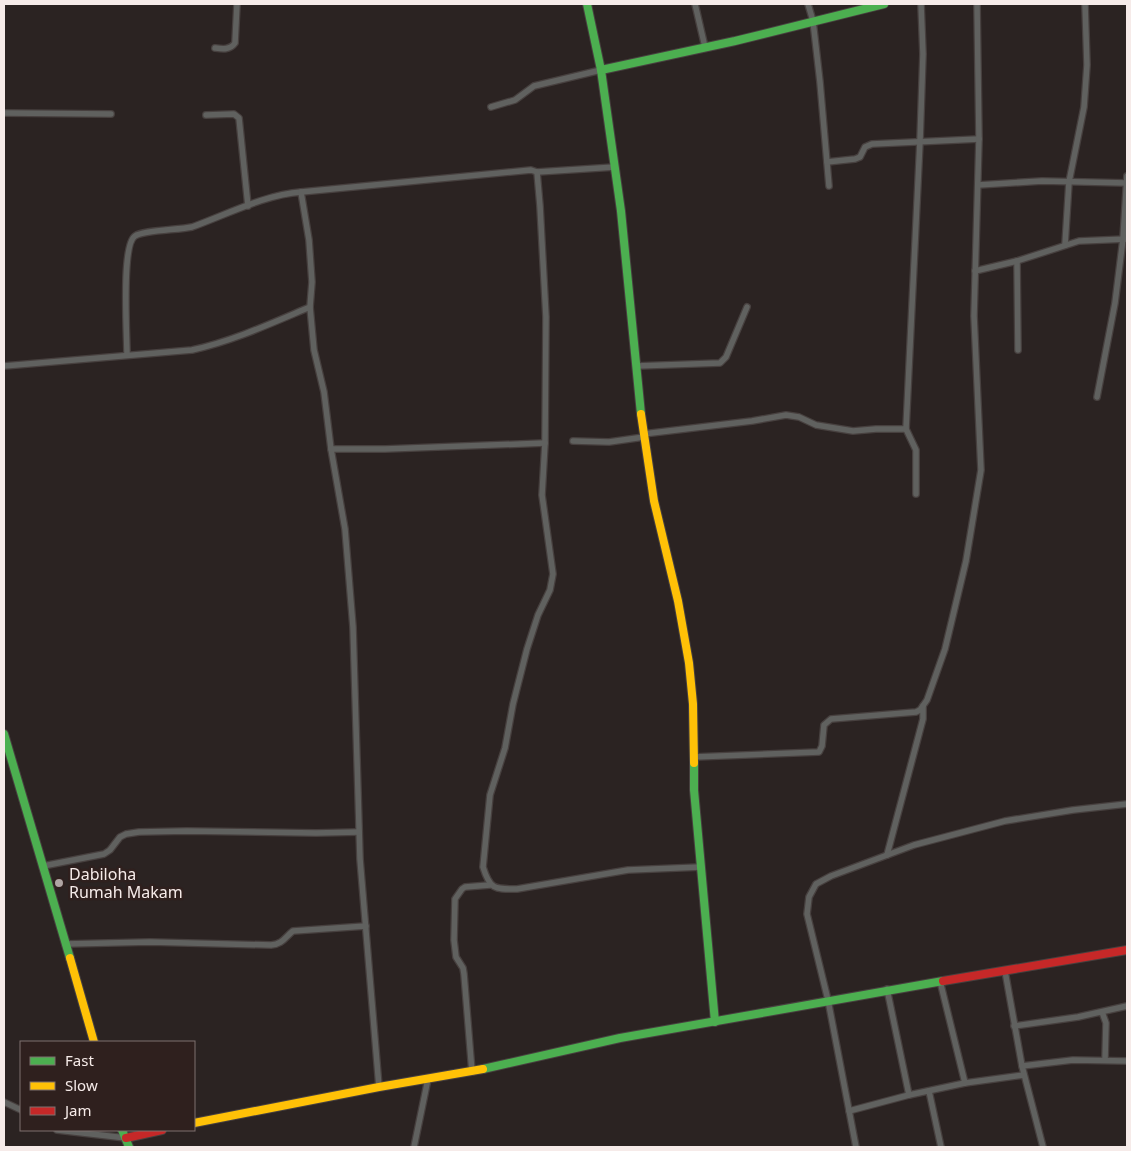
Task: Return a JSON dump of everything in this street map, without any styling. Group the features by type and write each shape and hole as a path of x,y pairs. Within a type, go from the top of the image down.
{"street":[{"path":"215,48 227,49 235,43 237,4"},
{"path":"587,4 601,70 622,217 636,366 654,501 685,636 691,682 694,790 715,1022"},
{"path":"696,4 705,47"},
{"path":"808,4 813,21 829,186"},
{"path":"491,107 514,100 534,86 813,21 866,6 884,4"},
{"path":"916,494 916,450 906,429 920,141 923,54 921,4"},
{"path":"886,855 923,719 923,706 945,649 966,562 980,483 974,316 979,139 977,4"},
{"path":"1065,245 1069,182 1084,107 1087,65 1085,4"},
{"path":"4,113 111,114"},
{"path":"206,115 234,114 239,118 248,206"},
{"path":"828,162 856,159 860,157 867,145 979,139"},
{"path":"127,355 126,288 128,248 135,236 144,233 192,227 289,193 531,170 537,172 615,167"},
{"path":"537,172 546,317 545,443 542,495 553,574 552,583 538,615 527,649 513,704 505,748 490,795 483,867 490,885 498,890 517,889 628,870 701,867"},
{"path":"1097,398 1125,239 1127,176"},
{"path":"978,185 1042,181 1127,184"},
{"path":"301,192 309,240 312,282 310,307 314,350 324,392 331,449 345,529 353,627 359,832 380,1087"},
{"path":"974,271 1017,261 1086,240 1125,239"},
{"path":"1017,261 1018,350"},
{"path":"4,366 172,352 210,346 310,307"},
{"path":"636,366 720,363 726,357 746,307"},
{"path":"573,442 609,442 644,435 786,415 799,417 816,425 853,431 906,429"},
{"path":"331,449 545,443"},
{"path":"694,757 819,752 822,746 824,725 830,719 911,713 916,712 923,706"},
{"path":"4,734 94,1041"},
{"path":"856,1147 828,1000 808,914 809,897 816,884 830,876 914,845 1005,821 1073,810 1127,804"},
{"path":"43,866 104,854 110,850 120,837 139,832 187,830 359,832"},
{"path":"472,1072 464,974 454,949 455,899 465,887 490,885"},
{"path":"66,944 150,942 271,945 278,944 293,931 366,926"},
{"path":"195,1123 380,1087 472,1072 620,1038 887,989 940,982 1127,950"},
{"path":"1005,971 1022,1066 1043,1147"},
{"path":"940,982 964,1083"},
{"path":"887,989 909,1095"},
{"path":"1014,1026 1078,1017 1127,1006"},
{"path":"1102,1012 1106,1023 1105,1060"},
{"path":"1022,1066 1073,1060 1127,1061"},
{"path":"849,1111 964,1083 1024,1075"},
{"path":"414,1147 428,1079"},
{"path":"929,1091 941,1147"},
{"path":"4,1102 20,1110"},
{"path":"66,1131 126,1138 158,1131"},
{"path":"122,1131 129,1147"}],"traffic: fast":[{"path":"587,4 601,70 621,211 641,414"},
{"path":"601,70 735,41 884,4"},
{"path":"4,734 70,958"},
{"path":"694,763 694,790 715,1022"},
{"path":"483,1069 620,1038 943,981"},
{"path":"122,1131 129,1147"}],"traffic: slow":[{"path":"641,414 654,501 678,601 689,663 693,704 694,763"},
{"path":"70,958 94,1041"},
{"path":"195,1123 483,1069"}],"traffic: jam":[{"path":"943,981 1127,950"},
{"path":"126,1138 158,1131"}],"place":[{"name":"Dabiloha Rumah Makam","path":"59,883"}]}
